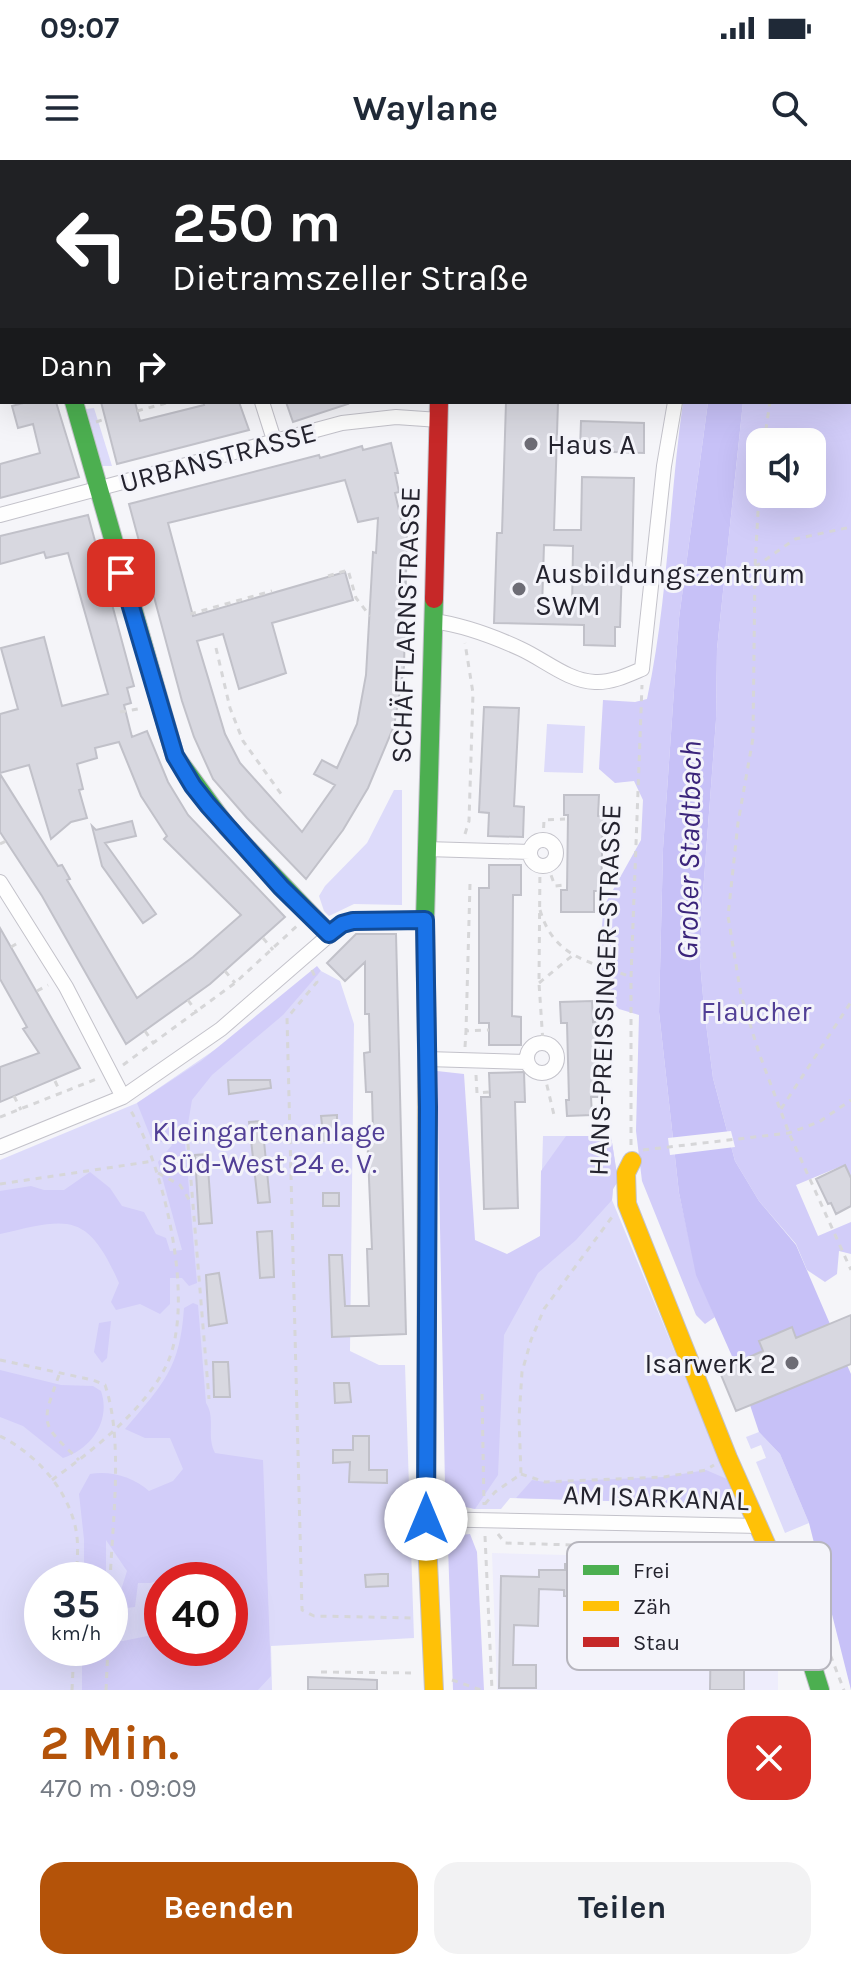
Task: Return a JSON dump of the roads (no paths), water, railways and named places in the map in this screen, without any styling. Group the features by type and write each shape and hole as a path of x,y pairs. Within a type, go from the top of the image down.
{"street":[{"path":"75,404 175,756 193,786 251,853 329,934"},
{"path":"263,404 275,443"},
{"path":"425,619 464,627 523,650 576,678 594,682 619,678 642,669 664,466 675,404"},
{"name":"URBANSTRASSE","path":"0,515 342,423 439,411"},
{"name":"SCHÄFTLARNSTRASSE","path":"434,1682 426,1519 425,619 439,411"},
{"path":"543,840 555,849 554,859 544,865 533,861 530,852 534,843 543,840"},
{"path":"426,849 530,852"},
{"path":"0,882 66,987 123,1097"},
{"path":"0,1147 123,1097 221,1029 342,924 353,921 425,920"},
{"path":"427,1059 527,1062 535,1072 544,1073 553,1069 557,1059 554,1049 537,1043 529,1049 527,1062"},
{"name":"HANS-PREISSINGER-STRASSE","path":"632,1161 626,1173 627,1204 728,1458 760,1526"},
{"name":"AM ISARKANAL","path":"426,1519 760,1526 766,1542"},
{"name":"AM ISARKANAL","path":"814,1670 820,1690"}],"water":[{"name":"Großer Stadtbach","path":"708,404 743,404 717,649 716,720 702,906 700,962 704,1008 713,1078 735,1161 759,1201 796,1245 830,1324 796,1338 791,1328 760,1340 763,1351 735,1363 696,1275 679,1193 659,1012 663,849 679,618"},
{"path":"847,1365 851,1374 851,1690 831,1610 831,1542 814,1542 780,1454 759,1432 750,1405"}],"place":[{"name":"Haus A","path":"531,444"},
{"name":"Ausbildungszentrum SWM","path":"519,589"},
{"name":"Isarwerk 2","path":"792,1363"}],"park label":[{"name":"Flaucher","path":"756,1011"},
{"name":"Kleingartenanlage Süd-West 24 e. V.","path":"269,1147"}]}
